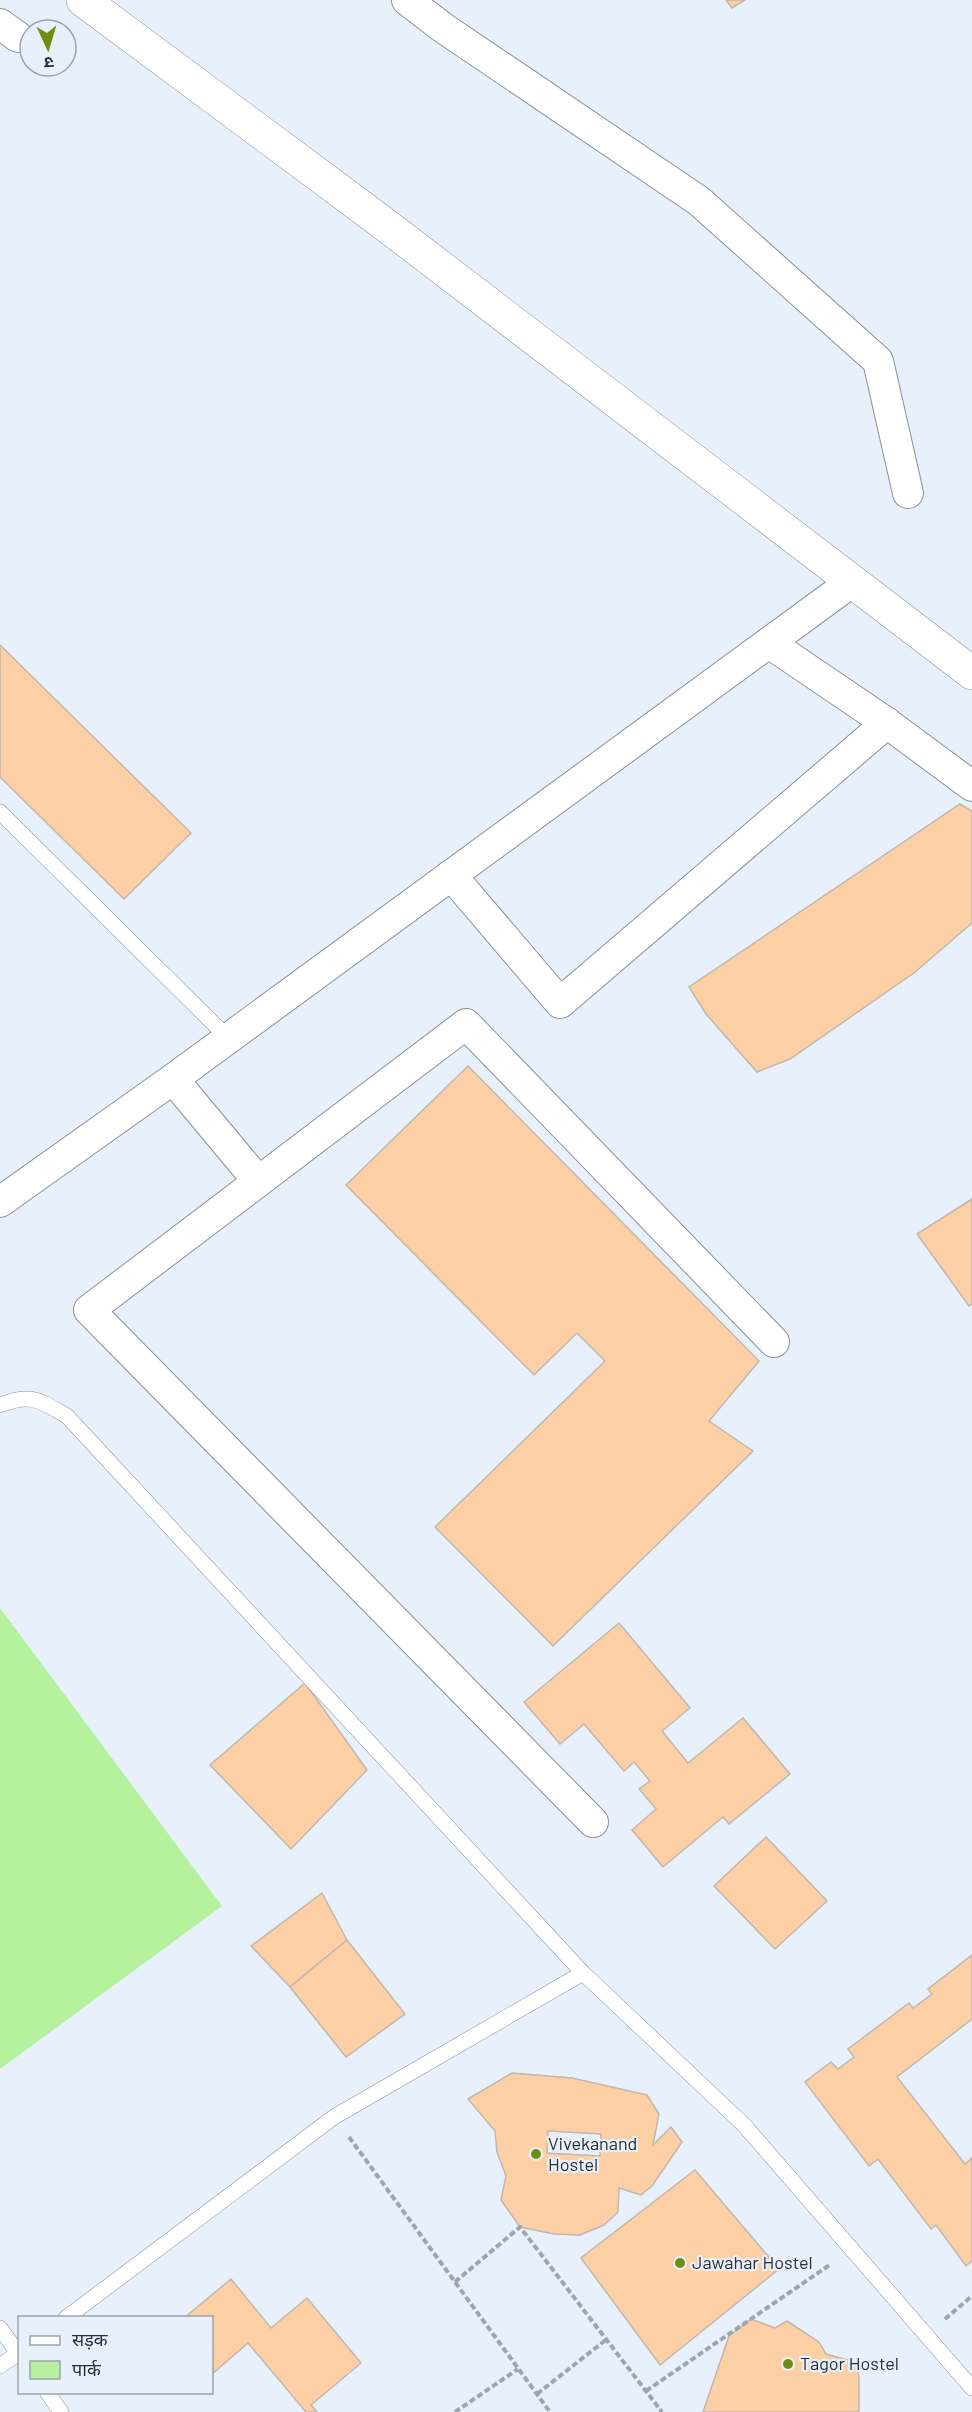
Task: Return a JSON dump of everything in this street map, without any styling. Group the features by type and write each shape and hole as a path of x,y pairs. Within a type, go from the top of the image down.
{"street":[{"path":"83,0 388,227 972,673"},
{"path":"407,0 442,27 699,201 878,362 908,493"},
{"path":"0,1202 853,581"},
{"path":"769,643 887,723 972,786"},
{"path":"451,875 560,1003 887,723"},
{"path":"593,1822 89,1310 466,1024 774,1342"},
{"path":"172,1079 258,1181"}],"lane":[{"path":"0,812 228,1038"},
{"path":"0,1405 17,1399 37,1399 67,1416 583,1973 744,2125 972,2388"},
{"path":"69,2316 334,2117 583,1973"},
{"path":"0,2328 18,2353"},
{"path":"0,2366 18,2355"},
{"path":"48,2394 61,2412"}],"path":[{"path":"334,2117 550,2412"},
{"path":"455,2282 520,2227 663,2412"},
{"path":"646,2391 852,2250"},
{"path":"926,2335 972,2296"},
{"path":"537,2394 607,2339"},
{"path":"455,2412 519,2369"}],"green space":[{"path":"0,1608 222,1906 0,2069"}],"building":[{"path":"726,0 745,0 732,8"},
{"path":"0,645 191,833 124,899 0,777"},
{"path":"960,804 972,811 972,923 914,973 790,1059 757,1072 706,1014 689,987"},
{"path":"468,1066 759,1361 709,1421 753,1451 553,1646 435,1527 605,1361 577,1333 534,1375 346,1185"},
{"path":"972,1199 972,1304 969,1306 917,1234"},
{"path":"619,1623 690,1708 662,1731 688,1763 743,1718 790,1774 729,1824 723,1817 663,1867 632,1830 656,1809 639,1789 650,1781 634,1762 624,1771 584,1724 560,1744 524,1702"},
{"path":"305,1683 367,1770 291,1849 210,1765"},
{"path":"766,1837 827,1901 775,1949 714,1886"},
{"path":"322,1893 347,1940 290,1987 251,1946"},
{"path":"347,1940 405,2014 346,2057 290,1987"},
{"path":"972,1955 972,2019 897,2077 965,2164 972,2158 972,2261 966,2266 936,2225 931,2229 878,2159 869,2166 805,2082 831,2062 838,2069 854,2057 848,2049 909,2003 913,2008 932,1994 928,1989"},
{"name":"Vivekanand Hostel","path":"512,2073 572,2078 647,2095 659,2114 653,2145 671,2127 682,2142 652,2186 641,2195 619,2188 618,2212 604,2225 580,2235 554,2234 520,2227 501,2200 506,2176 497,2152 495,2131 468,2099","holes":["548,2131 601,2134 600,2156 547,2153"]},
{"name":"Jawahar Hostel","path":"695,2170 779,2269 660,2365 581,2258"},
{"path":"231,2279 271,2328 307,2298 361,2363 311,2405 317,2412 306,2412 248,2343 213,2373 213,2316 186,2316"},
{"name":"Tagor Hostel","path":"751,2319 775,2328 787,2321 819,2342 826,2354 856,2362 859,2377 859,2412 703,2412 729,2336"}],"place":[{"name":"Vivekanand Hostel","path":"536,2154"},
{"name":"Jawahar Hostel","path":"680,2263"},
{"name":"Tagor Hostel","path":"788,2364"}]}
